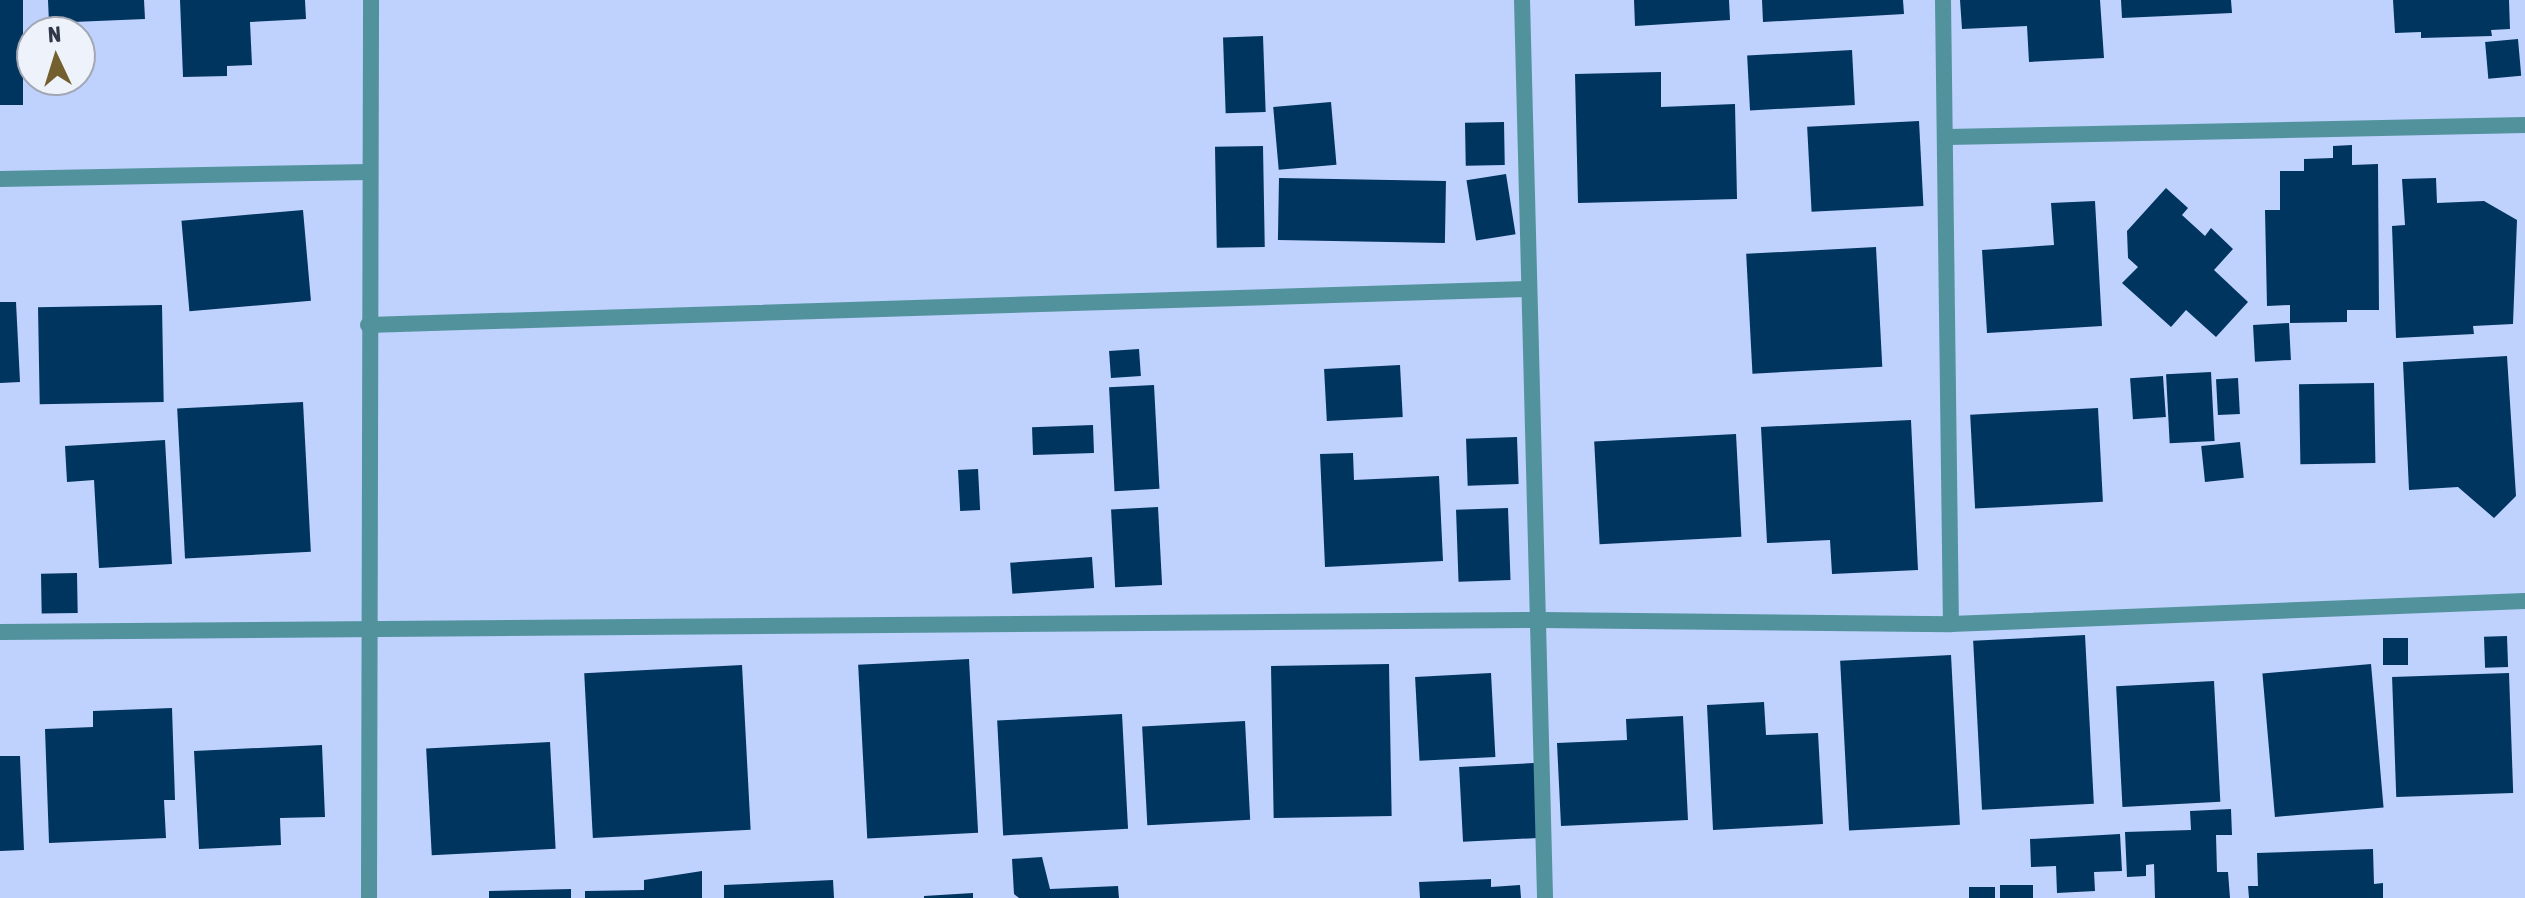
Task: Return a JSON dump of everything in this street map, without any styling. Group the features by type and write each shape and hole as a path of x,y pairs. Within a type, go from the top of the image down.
{"street":[{"path":"369,898 371,0"},
{"path":"1522,0 1526,289 1541,620 1545,898"},
{"path":"1943,0 1951,624"},
{"path":"1947,137 2525,125"},
{"path":"0,179 369,172"},
{"path":"368,325 1526,289"},
{"path":"0,632 1541,620 1951,624 2525,601"}],"building":[{"path":"0,0 23,0 23,16 16,16 16,96 23,96 23,105 0,105"},
{"path":"48,0 144,0 145,19 96,21 96,16 49,16"},
{"path":"180,0 305,0 306,19 250,22 252,65 227,66 227,76 183,77"},
{"path":"1634,0 1729,0 1730,20 1635,26"},
{"path":"1762,0 1903,0 1904,14 1763,22"},
{"path":"1960,0 2100,0 2104,58 2029,62 2027,26 1962,29"},
{"path":"2121,0 2231,0 2232,13 2122,18"},
{"path":"2393,0 2509,0 2510,29 2491,30 2492,36 2421,38 2421,32 2395,33"},
{"path":"1263,36 1266,112 1226,113 1223,37"},
{"path":"2518,39 2521,76 2488,79 2485,42"},
{"path":"1852,50 1855,105 1750,110 1747,55"},
{"path":"1661,72 1661,107 1735,104 1737,199 1578,203 1575,74"},
{"path":"1331,102 1336,165 1279,170 1273,107"},
{"path":"1919,121 1923,206 1812,212 1807,127"},
{"path":"1504,122 1505,165 1466,166 1465,123"},
{"path":"2352,145 2352,165 2378,164 2379,310 2347,310 2347,322 2290,323 2290,305 2267,306 2265,210 2280,210 2280,171 2304,171 2304,159 2333,158 2333,146"},
{"path":"1263,146 1265,247 1217,248 1215,147"},
{"path":"1506,174 1516,234 1476,241 1466,180"},
{"path":"1279,178 1446,181 1445,243 1278,240"},
{"path":"2436,178 2437,203 2484,201 2517,220 2513,324 2473,326 2474,334 2396,338 2392,226 2405,225 2402,179"},
{"path":"2166,188 2188,208 2182,215 2205,236 2211,228 2233,249 2214,270 2248,302 2216,337 2186,310 2171,327 2122,283 2138,267 2128,258 2127,231"},
{"path":"2095,201 2102,326 1987,333 1982,250 2054,245 2051,203"},
{"path":"303,210 311,301 189,311 181,221"},
{"path":"1876,247 1882,367 1752,374 1746,254"},
{"path":"0,302 16,302 20,382 0,383"},
{"path":"162,305 164,402 40,404 38,307"},
{"path":"2289,323 2291,360 2255,362 2253,325"},
{"path":"1139,349 1141,376 1111,378 1109,351"},
{"path":"2507,356 2516,496 2494,518 2458,487 2409,490 2403,362"},
{"path":"1400,365 1403,417 1327,421 1324,369"},
{"path":"2211,372 2215,441 2170,443 2166,374"},
{"path":"2163,376 2166,417 2133,419 2130,378"},
{"path":"2238,378 2240,414 2218,415 2216,379"},
{"path":"2374,383 2375,463 2300,464 2299,384"},
{"path":"1154,385 1159,489 1115,491 1109,387"},
{"path":"303,402 311,552 185,558 177,409"},
{"path":"2098,408 2103,502 1975,509 1970,415"},
{"path":"1911,420 1918,570 1832,574 1830,540 1767,543 1761,427"},
{"path":"1093,425 1094,453 1033,455 1032,427"},
{"path":"1736,434 1741,537 1600,544 1594,441"},
{"path":"1517,437 1519,484 1468,486 1466,439"},
{"path":"165,440 172,564 99,568 94,480 67,482 65,446"},
{"path":"2240,442 2244,478 2205,482 2201,446"},
{"path":"1353,453 1354,480 1439,476 1443,561 1325,567 1320,454"},
{"path":"978,469 980,510 960,511 958,470"},
{"path":"1158,507 1162,585 1115,587 1111,509"},
{"path":"1508,508 1511,580 1459,582 1456,510"},
{"path":"1092,557 1094,588 1012,594 1010,563"},
{"path":"77,573 78,613 42,614 41,574"},
{"path":"2085,635 2094,804 1982,810 1973,641"},
{"path":"2507,636 2508,667 2485,668 2484,637"},
{"path":"2383,638 2408,638 2408,665 2383,665"},
{"path":"1951,655 1960,825 1849,831 1840,661"},
{"path":"969,659 978,833 867,839 858,665"},
{"path":"1389,664 1392,816 1274,818 1271,666"},
{"path":"2371,664 2384,807 2275,817 2262,673"},
{"path":"742,665 751,830 593,838 584,673"},
{"path":"1491,673 1495,757 1420,761 1415,677"},
{"path":"2509,673 2513,793 2396,797 2392,677"},
{"path":"2214,681 2220,802 2122,807 2116,686"},
{"path":"1764,702 1766,735 1818,733 1823,824 1713,830 1707,705"},
{"path":"172,708 175,800 164,800 166,838 49,843 45,729 93,727 93,711"},
{"path":"1122,714 1128,829 1003,835 997,721"},
{"path":"1683,716 1688,820 1561,826 1557,743 1627,740 1626,719"},
{"path":"1245,721 1250,820 1147,825 1142,726"},
{"path":"550,742 556,849 432,855 426,748"},
{"path":"322,745 325,817 280,818 281,845 199,849 194,751"},
{"path":"0,756 20,756 24,850 0,851"},
{"path":"1534,763 1538,838 1463,842 1459,767"},
{"path":"2231,809 2232,835 2216,835 2217,872 2228,872 2230,898 2155,898 2154,864 2146,865 2146,876 2127,877 2125,832 2191,830 2190,811"},
{"path":"2120,834 2122,871 2094,872 2095,891 2057,893 2056,866 2031,867 2030,839"},
{"path":"2373,849 2374,884 2383,883 2383,898 2249,898 2248,886 2258,886 2257,853"},
{"path":"1042,857 1050,889 1118,886 1119,898 1019,898 1014,894 1012,859"},
{"path":"702,871 702,898 585,898 585,891 644,890 644,880"},
{"path":"1491,879 1491,887 1520,885 1521,898 1420,898 1419,882"},
{"path":"833,880 834,898 724,898 724,885"},
{"path":"2000,885 2033,885 2033,898 2000,898"},
{"path":"1969,887 1995,887 1995,898 1969,898"},
{"path":"571,889 571,898 489,898 489,891"},
{"path":"973,893 973,898 924,898 924,896"}]}
